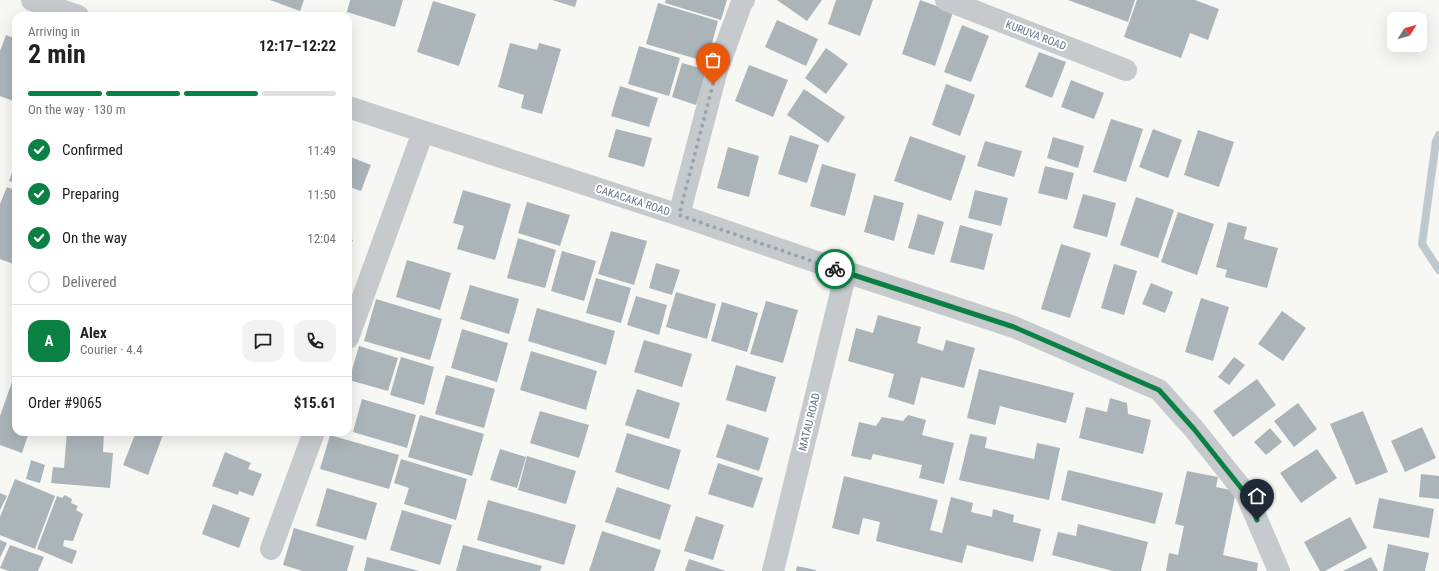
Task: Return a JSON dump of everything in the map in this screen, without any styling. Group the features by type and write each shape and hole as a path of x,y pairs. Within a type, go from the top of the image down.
{"street":[{"path":"32,0 66,12"},
{"path":"679,215 717,70 744,0"},
{"name":"KURUVA ROAD","path":"946,0 1126,70"},
{"name":"CAKACAKA ROAD","path":"352,108 679,215 1014,327 1159,390 1194,429 1246,494 1279,571"},
{"path":"352,327 423,132"},
{"name":"MATAU ROAD","path":"773,571 846,272"},
{"path":"271,549 313,436"}],"building":[{"path":"270,0 304,0 300,11"},
{"path":"350,0 403,0 395,27 352,14 352,12 347,12"},
{"path":"552,0 577,0 575,7"},
{"path":"666,0 727,0 721,20 665,3"},
{"path":"777,0 822,0 807,21"},
{"path":"836,0 873,0 860,36 828,24"},
{"path":"920,0 953,12 935,66 902,54"},
{"path":"1068,0 1135,0 1128,22"},
{"path":"1137,0 1195,0 1219,9 1208,40 1190,33 1181,58 1124,37"},
{"path":"433,1 476,14 459,66 417,52"},
{"path":"658,3 718,21 707,62 646,44"},
{"path":"777,20 818,39 806,66 765,47"},
{"path":"962,25 989,36 971,82 944,72"},
{"path":"6,35 12,37 12,100 0,96 0,51"},
{"path":"510,43 537,50 539,43 561,49 542,114 521,108 524,95 498,87"},
{"path":"639,46 680,58 669,96 628,84"},
{"path":"826,48 848,64 826,94 805,78"},
{"path":"1039,52 1066,62 1052,98 1025,87"},
{"path":"682,63 707,70 696,105 672,97"},
{"path":"749,65 788,80 773,117 735,101"},
{"path":"1071,80 1104,93 1094,119 1061,107"},
{"path":"946,84 975,95 960,136 932,125"},
{"path":"620,86 658,98 649,127 611,116"},
{"path":"804,89 845,117 828,143 787,115"},
{"path":"1111,119 1143,129 1126,182 1093,172"},
{"path":"616,129 652,138 644,167 608,157"},
{"path":"1153,129 1182,140 1168,178 1139,167"},
{"path":"1198,130 1234,142 1219,187 1184,175"},
{"path":"790,135 819,145 807,183 778,174"},
{"path":"910,136 966,156 951,201 894,181"},
{"path":"1053,137 1084,146 1078,168 1047,158"},
{"path":"985,141 1022,151 1014,177 977,166"},
{"path":"728,147 759,156 749,197 717,188"},
{"path":"352,158 371,165 361,191 352,188"},
{"path":"822,164 856,174 845,216 810,206"},
{"path":"1045,166 1074,173 1067,200 1038,193"},
{"path":"12,173 12,182 9,181"},
{"path":"7,187 12,189 12,264 0,259 0,204"},
{"path":"463,190 511,204 495,260 457,249 464,226 453,223"},
{"path":"975,190 1008,198 1001,226 968,218"},
{"path":"1083,194 1116,203 1107,237 1073,228"},
{"path":"874,195 904,203 894,241 864,232"},
{"path":"1136,197 1174,210 1158,258 1120,245"},
{"path":"527,202 570,215 560,246 518,233"},
{"path":"1178,212 1214,224 1197,275 1161,262"},
{"path":"918,214 944,222 934,255 908,248"},
{"path":"1228,222 1247,227 1244,239 1278,248 1267,288 1225,277 1227,270 1216,267"},
{"path":"960,225 993,234 984,270 950,262"},
{"path":"611,231 647,241 634,285 598,274"},
{"path":"518,238 556,250 545,288 507,278"},
{"path":"1061,244 1091,253 1070,318 1041,309"},
{"path":"562,251 596,261 584,301 551,291"},
{"path":"407,260 451,273 440,310 396,297"},
{"path":"656,263 680,270 672,295 649,288"},
{"path":"1114,264 1137,271 1124,315 1101,308"},
{"path":"596,278 631,288 621,323 586,313"},
{"path":"1151,283 1173,292 1165,313 1142,304"},
{"path":"470,285 519,299 509,334 460,319"},
{"path":"676,292 716,304 707,339 666,327"},
{"path":"636,296 667,305 659,335 627,325"},
{"path":"1201,298 1229,307 1213,361 1185,352"},
{"path":"376,299 442,319 430,360 364,341"},
{"path":"766,301 798,310 783,363 750,354"},
{"path":"722,302 758,313 747,352 711,341"},
{"path":"537,308 615,331 606,365 528,341"},
{"path":"1282,311 1306,328 1283,361 1258,344"},
{"path":"878,315 921,327 917,343 943,351 946,340 975,348 964,388 921,377 914,405 888,397 894,374 848,361 856,328 873,333"},
{"path":"462,329 508,343 497,382 451,368"},
{"path":"644,340 692,354 682,387 634,372"},
{"path":"359,346 398,358 388,391 352,381 352,370"},
{"path":"531,351 597,371 586,410 520,390"},
{"path":"401,357 434,367 424,405 390,395"},
{"path":"1234,357 1245,365 1229,385 1218,377"},
{"path":"736,365 776,377 766,412 726,400"},
{"path":"979,369 1074,393 1066,423 1000,406 995,425 967,418"},
{"path":"446,375 495,389 484,428 435,414"},
{"path":"1257,379 1276,405 1233,437 1213,411"},
{"path":"12,382 12,436 28,436 22,453 0,445 0,416"},
{"path":"637,389 680,403 669,439 625,425"},
{"path":"1110,398 1127,403 1128,414 1151,420 1143,454 1079,438 1086,407 1107,412"},
{"path":"362,399 416,415 407,448 353,432"},
{"path":"1298,403 1317,429 1294,447 1274,421"},
{"path":"540,411 589,425 579,458 530,443"},
{"path":"1363,411 1388,472 1356,485 1330,424"},
{"path":"420,415 484,434 472,476 408,457"},
{"path":"908,415 926,420 922,435 954,443 944,484 919,478 922,465 873,454 871,460 851,456 859,422 876,426 882,417 903,421"},
{"path":"727,424 769,438 759,471 716,457"},
{"path":"1422,427 1436,458 1405,472 1391,441"},
{"path":"1270,428 1282,442 1266,455 1254,442"},
{"path":"627,433 681,450 669,490 615,472"},
{"path":"970,434 987,437 985,448 1034,459 1037,443 1060,448 1049,500 959,480"},
{"path":"67,436 104,436 103,452 113,453 110,488 51,483 53,467 64,468"},
{"path":"134,436 163,436 148,475 123,465"},
{"path":"330,436 399,455 389,489 320,469"},
{"path":"500,449 526,457 517,488 490,480"},
{"path":"1317,449 1337,478 1301,503 1280,473"},
{"path":"225,452 251,463 248,469 262,474 253,496 239,491 238,495 212,486"},
{"path":"527,456 576,471 566,504 518,490"},
{"path":"401,459 467,479 456,520 404,504 409,488 394,483"},
{"path":"31,460 45,465 40,483 26,479"},
{"path":"718,463 763,478 753,508 708,494"},
{"path":"1068,470 1163,493 1155,524 1061,500"},
{"path":"1187,471 1218,477 1216,487 1236,491 1223,555 1258,563 1257,571 1166,571 1169,553 1178,555 1184,526 1175,524"},
{"path":"1421,474 1439,476 1439,499 1419,497"},
{"path":"844,476 938,500 930,530 942,533 951,497 973,503 971,512 992,517 993,509 1014,515 1013,522 1041,529 1033,562 967,545 962,563 876,541 880,522 863,518 859,535 832,528"},
{"path":"15,479 55,496 35,549 0,535 0,517"},
{"path":"617,487 671,505 660,540 605,522"},
{"path":"327,488 377,503 366,540 316,526"},
{"path":"0,493 7,496 0,510"},
{"path":"65,495 72,499 71,503 78,506 76,510 83,514 73,541 64,540 63,546 77,551 72,564 37,549 57,496 62,498"},
{"path":"1379,498 1434,509 1429,538 1373,528"},
{"path":"488,500 576,525 564,565 477,540"},
{"path":"213,504 250,518 239,548 202,534"},
{"path":"402,510 452,525 440,565 390,550"},
{"path":"696,516 724,525 713,560 684,551"},
{"path":"1350,517 1367,548 1325,571 1320,571 1304,542"},
{"path":"1078,524 1148,542 1141,571 1113,571 1052,555 1058,532 1076,536"},
{"path":"294,528 354,546 347,571 303,571 283,565"},
{"path":"602,531 661,550 654,571 589,571"},
{"path":"0,540 7,543 0,558"},
{"path":"1388,544 1429,553 1425,571 1383,571"},
{"path":"10,545 44,557 38,571 9,571 0,568"},
{"path":"463,545 542,566 540,571 456,571"},
{"path":"367,557 419,571 364,571"},
{"path":"1371,557 1378,571 1343,571"},
{"path":"689,559 726,571 685,571"},
{"path":"797,566 816,570 816,571 796,571"}],"waterway":[{"path":"1439,135 1436,141 1422,244 1439,270"}],"way so far":[{"path":"713,84 679,215 835,269"}],"route":[{"path":"835,269 1014,327 1159,390 1194,429 1246,494 1257,520"}]}
